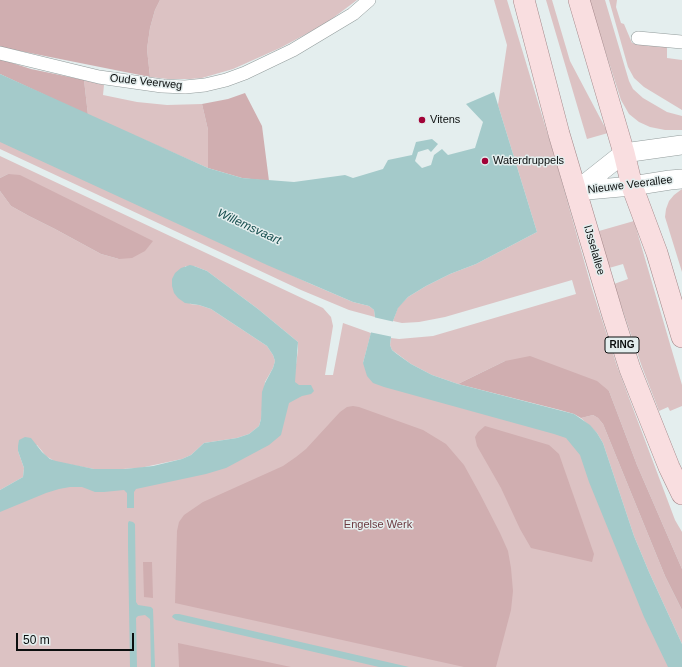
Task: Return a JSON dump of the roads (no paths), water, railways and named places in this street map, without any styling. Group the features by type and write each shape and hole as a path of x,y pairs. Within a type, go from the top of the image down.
{"main road":[{"name":"IJsselallee","path":"524,0 559,134 613,316 630,369 669,467 682,494"},
{"path":"579,0 624,153 632,186 657,253 682,337"},
{"path":"624,153 682,145"},
{"name":"Nieuwe Veerallee","path":"576,191 624,153"},
{"name":"Nieuwe Veerallee","path":"576,191 632,186 682,179"}],"street":[{"name":"Oude Veerweg","path":"0,53 99,78 162,86 185,87 205,85 226,80 245,73 293,50 352,14 369,0"},
{"path":"638,38 682,42"}],"water":[{"name":"Willemsvaart","path":"0,74 208,168 242,178 294,182 345,175 353,178 383,169 388,160 412,155 416,142 432,139 438,144 431,152 428,149 418,152 415,161 422,168 431,165 434,155 442,149 448,155 475,148 483,122 466,104 494,92 537,232 476,264 450,274 426,286 408,297 398,308 393,321 390,345 392,350 411,364 432,375 458,384 574,414 590,425 603,443 634,536 682,644 682,667 668,667 644,617 589,482 580,455 566,438 373,383 367,376 363,363 375,317 374,310 369,306 353,302 267,265 0,142"},
{"path":"190,265 207,271 258,309 298,342 295,382 299,385 311,385 314,391 311,394 302,396 289,403 281,435 269,445 226,468 206,474 136,489 134,492 134,508 127,508 127,493 124,490 95,492 82,487 70,487 46,493 0,512 0,490 23,477 24,468 18,451 18,446 19,440 25,437 31,438 42,452 50,459 56,461 94,469 125,469 153,466 182,459 191,455 204,443 237,438 249,434 259,426 261,419 262,392 273,368 275,361 273,355 267,346 211,309 185,303 178,298 174,293 172,279 175,273 181,268"},
{"path":"129,521 135,524 136,602 138,605 151,607 153,609 155,667 151,667 150,619 145,615 138,616 136,618 137,667 130,667"},
{"path":"175,614 409,667 379,667 176,620 172,617"}],"place":[{"name":"Vitens","path":"422,120"},
{"name":"Waterdruppels","path":"485,161"}],"park label":[{"name":"Engelse Werk","path":"378,525"}]}
